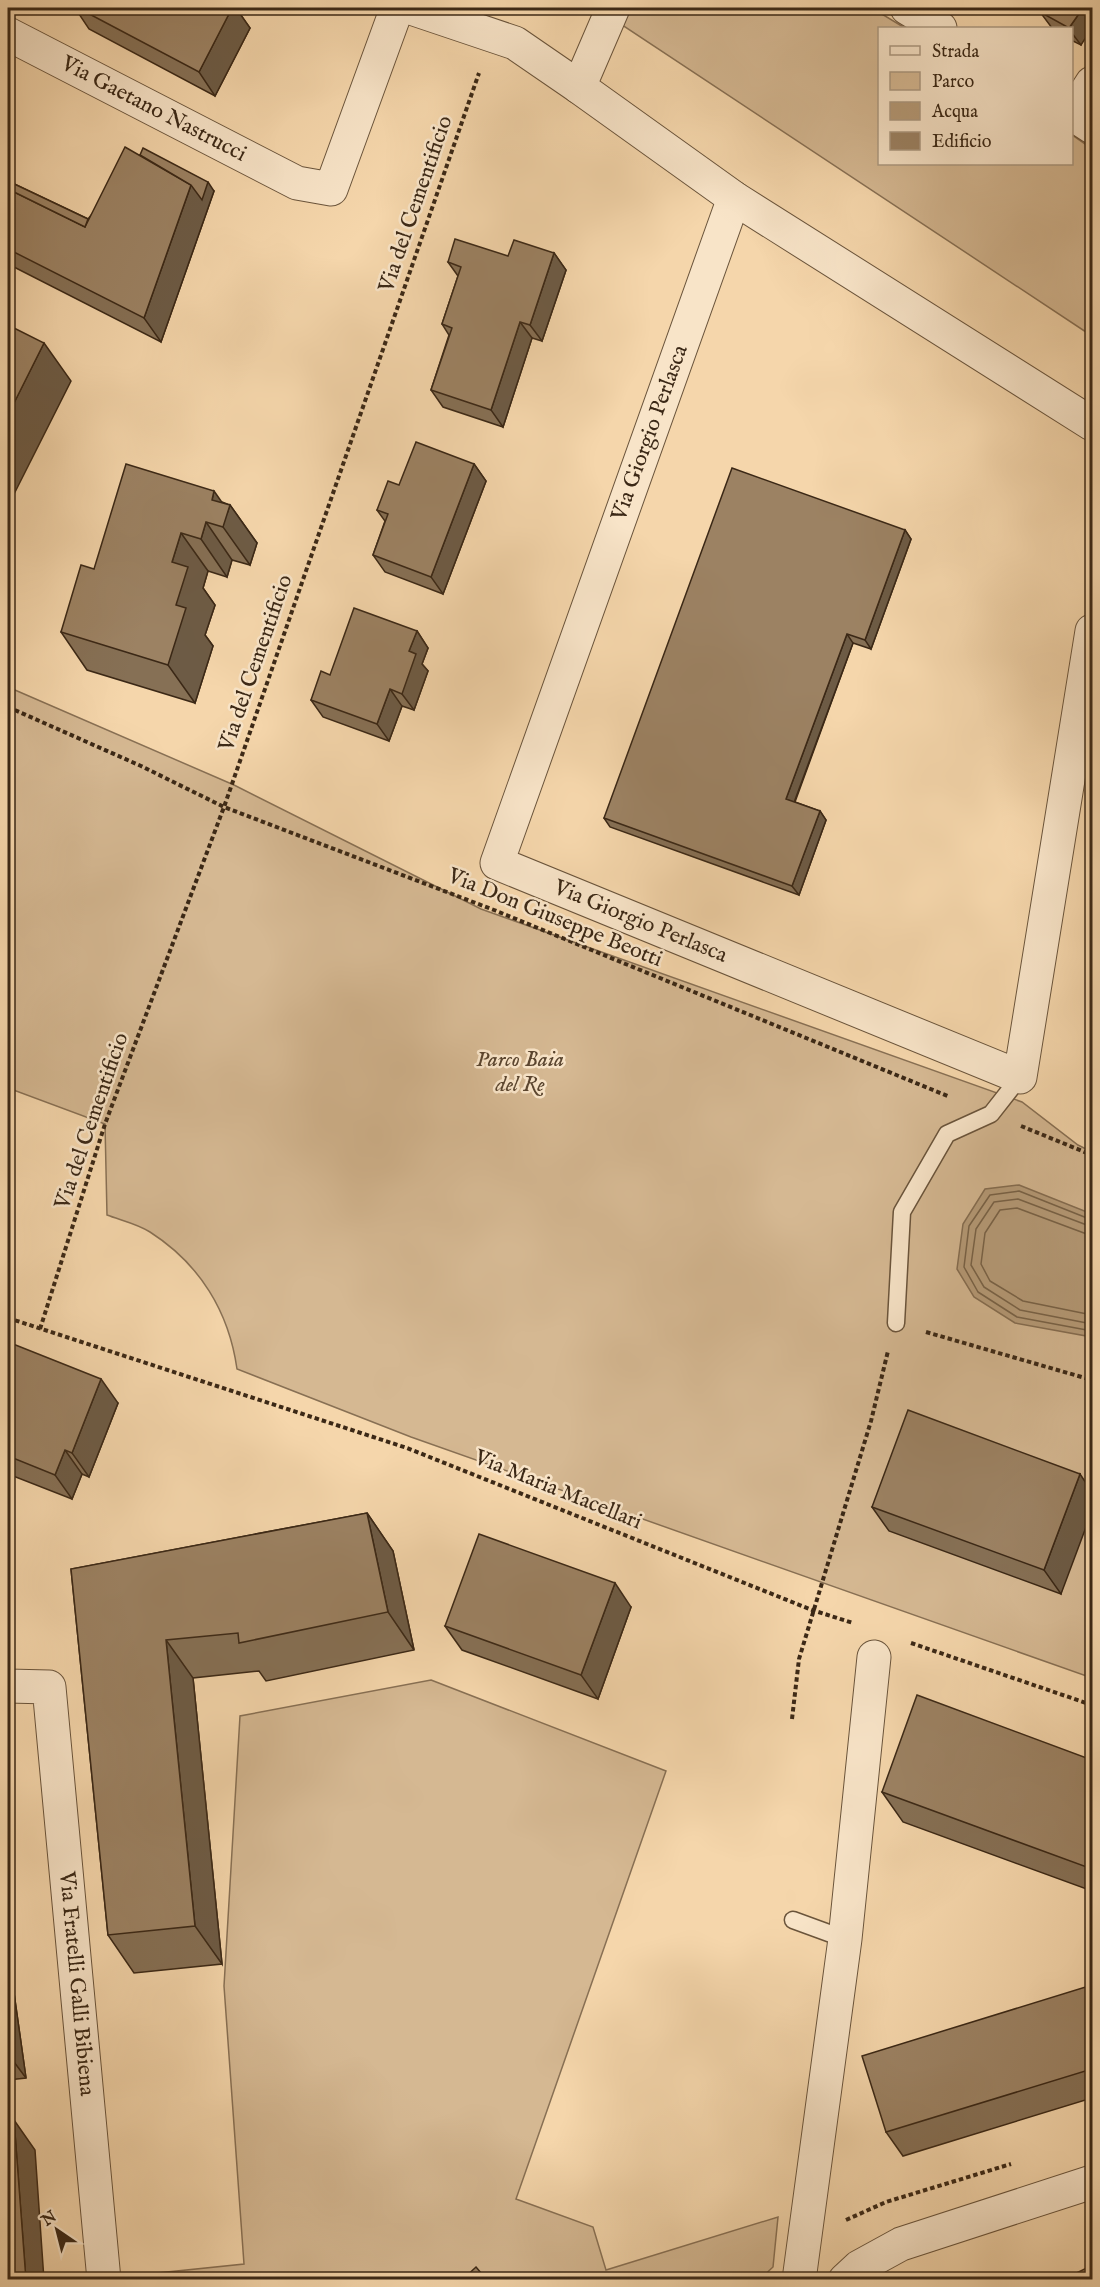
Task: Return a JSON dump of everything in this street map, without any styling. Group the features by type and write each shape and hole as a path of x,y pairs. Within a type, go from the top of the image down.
{"street":[{"name":"Via Gaetano Nastrucci","path":"8,34 297,183 331,189 397,8"},
{"path":"411,8 515,43 734,198 1092,424"},
{"path":"579,87 613,8"},
{"path":"907,8 938,27"},
{"path":"1073,111 1092,83"},
{"path":"1073,115 1092,127"},
{"name":"Via Giorgio Perlasca","path":"734,198 497,862 1020,1077"},
{"path":"1020,1077 1092,631"},
{"path":"799,2280 845,1938 874,1657"},
{"name":"Via Fratelli Galli Bibiena","path":"8,1686 49,1687 104,2280"},
{"path":"845,2280 859,2267 901,2244 1092,2182"}],"lane":[{"path":"896,1323 902,1212 947,1134 991,1114 1020,1077"},
{"path":"793,1920 845,1938"}],"path":[{"name":"Via del Cementificio","path":"40,1329 105,1124 224,807 493,34"},
{"name":"Via Don Giuseppe Beotti","path":"8,708 141,766 224,807 494,910 1092,1155"},
{"name":"Via Maria Macellari","path":"8,1318 406,1448 812,1610 855,1624"},
{"path":"792,1719 799,1659 870,1421 896,1323 1074,1377 1092,1380"},
{"path":"908,1642 1092,1705"}],"green space":[{"path":"621,8 872,8 903,27 878,27 878,165 1073,165 1073,136 1092,149 1092,336 616,21"},
{"name":"Parco Baia del Re","path":"8,687 234,785 481,909 1022,1102 1078,1145 1092,1152 1092,1678 411,1437 237,1369 227,1328 219,1309 197,1274 184,1259 150,1232 135,1224 107,1215 105,1124 8,1088"},
{"path":"431,1680 666,1771 516,2199 593,2227 606,2270 778,2217 773,2267 759,2280 148,2280 148,2274 244,2264 224,1986 240,1716"}],"water":[{"path":"1019,1185 1092,1214 1092,1337 1015,1323 974,1297 957,1269 963,1224 985,1189"}],"building":[{"path":"78,8 232,8 199,72"},
{"path":"1042,8 1083,8 1070,27 1040,12"},
{"path":"125,147 191,185 144,318 8,249 8,189 85,227"},
{"path":"143,148 208,182 202,200 191,185 140,155"},
{"path":"8,181 88,219 85,227 8,189"},
{"path":"455,239 508,256 514,240 554,253 530,325 520,322 491,410 431,390 452,328 442,324 461,267 448,262"},
{"path":"8,325 44,343 8,415"},
{"path":"416,442 474,464 431,577 373,555 388,514 377,510 388,481 399,485"},
{"path":"126,464 214,491 212,500 230,505 223,527 206,522 201,539 181,533 172,562 188,567 176,605 186,608 168,665 61,632 81,565 94,569"},
{"path":"732,468 905,530 865,640 847,634 786,799 820,811 792,886 604,818"},
{"path":"354,608 417,631 409,651 416,654 402,694 390,689 377,724 311,700 321,671 330,675"},
{"path":"8,1342 101,1379 72,1453 65,1450 55,1475 8,1456"},
{"path":"908,1410 1080,1474 1044,1570 872,1507"},
{"path":"367,1513 388,1612 239,1643 238,1633 166,1640 195,1926 108,1935 71,1569"},
{"path":"479,1534 615,1583 581,1675 445,1626"},
{"path":"917,1695 1092,1760 1092,1869 882,1792"},
{"path":"1092,1985 1092,2069 886,2132 862,2056"},
{"path":"8,2014 14,2062 8,2062"},
{"path":"14,2120 26,2280 8,2280 8,2121"},
{"path":"1092,2264 1092,2280 1062,2280 1089,2267"},
{"path":"476,2267 487,2280 462,2280"}]}
